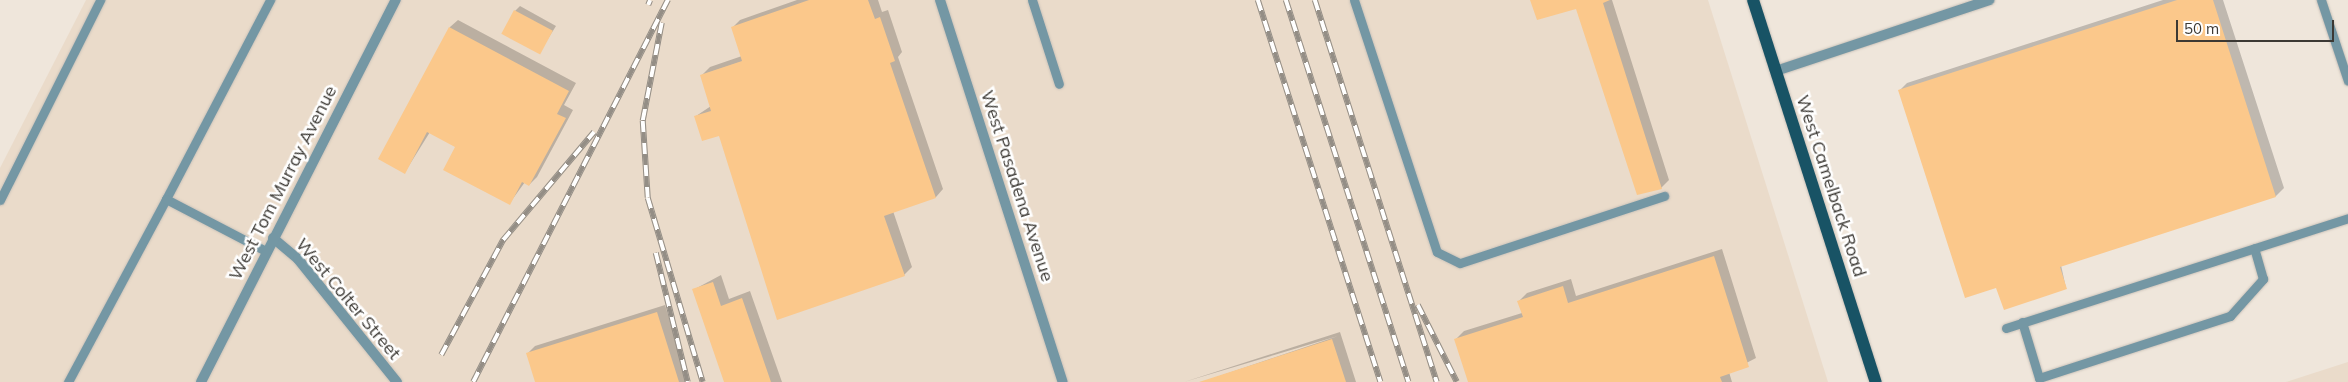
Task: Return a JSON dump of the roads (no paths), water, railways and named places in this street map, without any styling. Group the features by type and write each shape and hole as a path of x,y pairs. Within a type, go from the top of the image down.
{"main road":[{"name":"West Camelback Road","path":"1753,0 1876,382"}],"street":[{"name":"West Tom Murray Avenue","path":"201,382 266,251 396,0"},
{"name":"West Pasadena Avenue","path":"940,0 1062,382"},
{"path":"1776,71 1990,0"},
{"name":"West Colter Street","path":"273,238 298,260 397,382"}],"lane":[{"path":"0,200 100,0"},
{"path":"68,382 270,0"},
{"path":"1032,0 1059,84"},
{"path":"1354,0 1432,243 1437,252 1460,263 1664,196"},
{"path":"2321,0 2348,81"},
{"path":"166,199 266,251"},
{"path":"2006,328 2348,218"},
{"path":"2022,322 2040,378 2230,316 2263,279 2254,248"}],"railway":[{"path":"648,5 650,0"},
{"path":"473,382 668,0"},
{"path":"1258,0 1381,382"},
{"path":"1286,0 1409,382"},
{"path":"1315,0 1437,382"},
{"path":"662,23 643,121 648,198 703,382"},
{"path":"441,355 503,240 594,132"},
{"path":"656,253 688,382"},
{"path":"1418,305 1457,382"}]}
